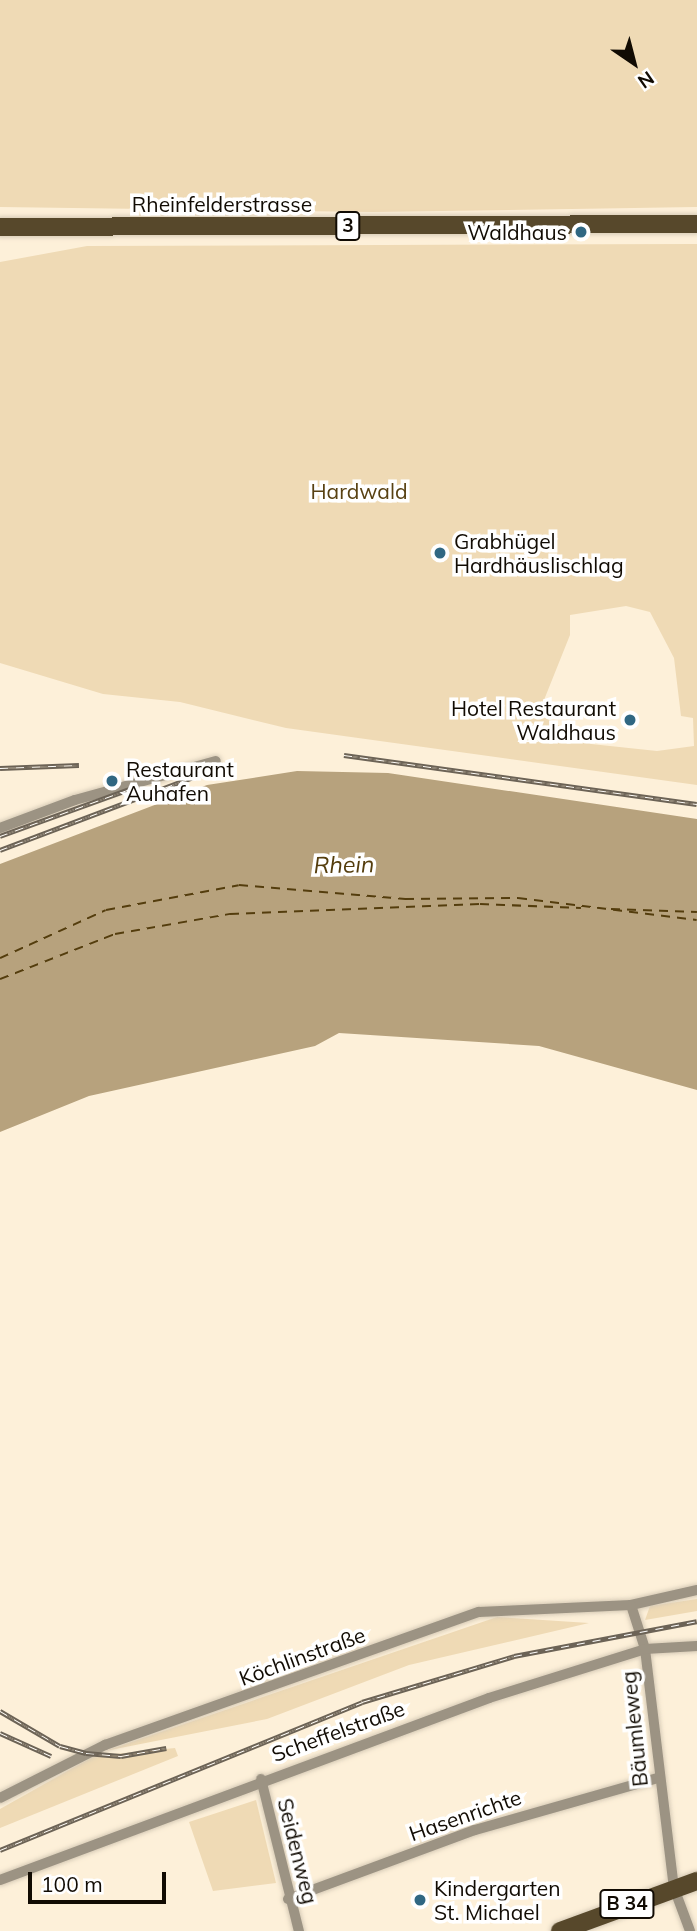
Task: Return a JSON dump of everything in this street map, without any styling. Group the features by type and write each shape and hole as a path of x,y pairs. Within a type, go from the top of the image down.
{"main road":[{"name":"Rheinfelderstrasse","path":"0,227 697,224"},
{"name":"Rheinfelderstrasse","path":"0,235 697,231"},
{"name":"B 34","path":"560,1931 697,1881"}],"street":[{"path":"0,828 75,800 216,761"},
{"name":"Köchlinstraße","path":"0,1798 105,1745 479,1612 632,1607 697,1590"},
{"path":"632,1607 645,1649"},
{"name":"Scheffelstraße","path":"0,1880 261,1779 645,1649 697,1646"},
{"name":"Bäumleweg","path":"645,1649 658,1778 674,1888 690,1931"},
{"name":"Hasenrichte","path":"288,1899 475,1830 658,1778"},
{"name":"Seidenweg","path":"261,1779 288,1899 299,1931"}],"green space":[{"path":"0,0 697,0 697,207 373,212 0,207"},
{"name":"Hardwald","path":"697,244 697,785 286,728 180,702 103,694 0,663 0,262 87,246","holes":["626,606 650,612 674,658 681,716 693,718 694,746 657,751 591,744 546,718 544,700 570,635 570,615"]},
{"path":"697,1599 697,1611 645,1620 650,1606"},
{"path":"497,1617 589,1623 409,1665 267,1719 105,1751"},
{"path":"175,1748 178,1756 0,1828 0,1809 94,1756"},
{"path":"256,1800 276,1883 213,1891 189,1822"}],"water":[{"name":"Rhein","path":"297,771 388,773 697,819 697,1090 539,1046 339,1033 315,1046 89,1096 0,1132 0,864 207,785"}],"ferry route":[{"path":"0,958 106,910 239,885 405,899 518,898 697,920"},
{"path":"0,979 115,934 230,914 480,904 581,908"},
{"path":"611,909 697,912"}],"railway":[{"path":"344,755 697,804"},
{"path":"0,850 230,763"},
{"path":"0,768 79,765"},
{"path":"0,836 138,786"},
{"path":"0,1850 362,1702 514,1656 697,1621"},
{"path":"0,1711 60,1746 86,1753 121,1756 166,1748"},
{"path":"0,1733 51,1756"}],"place":[{"name":"Waldhaus","path":"581,232"},
{"name":"Grabhügel Hardhäuslischlag","path":"440,553"},
{"name":"Hotel Restaurant Waldhaus","path":"630,720"},
{"name":"Restaurant Auhafen","path":"112,781"},
{"name":"Kindergarten St. Michael","path":"420,1900"}]}
